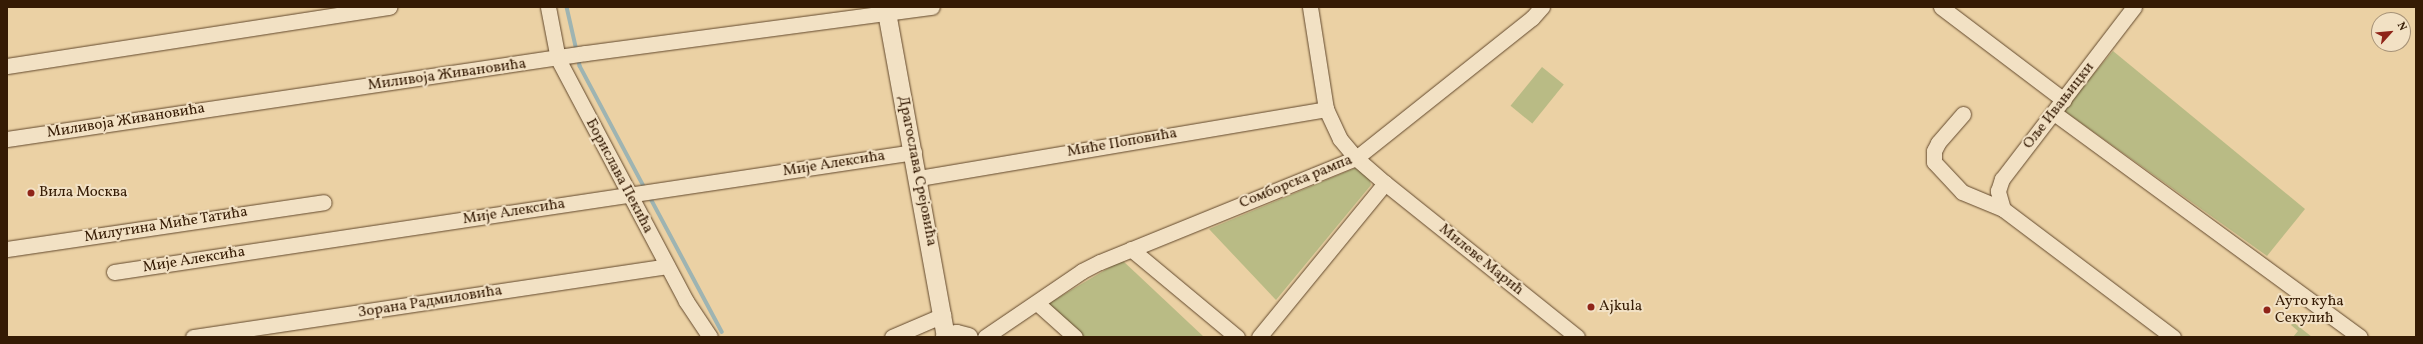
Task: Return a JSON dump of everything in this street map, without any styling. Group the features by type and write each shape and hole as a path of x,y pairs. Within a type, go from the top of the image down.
{"street":[{"path":"7,66 389,7"},
{"name":"Борислава Пекића","path":"548,7 558,59 643,194 667,266 686,301 710,337"},
{"name":"Миливоја Живановића","path":"7,139 886,10 932,7"},
{"name":"Милеве Марић","path":"1310,7 1326,109 1337,134 1356,158 1577,337"},
{"name":"Сомборска рампа","path":"985,337 1023,313 1082,271 1131,249 1356,158 1532,18 1542,7"},
{"path":"1941,7 2064,100"},
{"name":"Оље Ивањицки","path":"2003,209 1998,191 2002,179 2134,7"},
{"name":"Драгослава Срејовића","path":"886,10 919,178 946,337"},
{"name":"Миће Поповића","path":"919,178 1326,109"},
{"path":"2054,113 2360,337"},
{"path":"1963,114 1938,143 1934,151 1934,162 1962,192 2003,209 2173,337"},
{"name":"Мије Алексића","path":"114,272 643,194 914,152"},
{"path":"1259,337 1385,183"},
{"name":"Милутина Миће Татића","path":"7,249 324,202"},
{"path":"1131,249 1237,337"},
{"name":"Зорана Радмиловића","path":"193,337 667,266"},
{"path":"1037,303 1075,337"},
{"name":"Сомборска рампа","path":"1006,337 1023,313"},
{"path":"892,337 943,315"},
{"path":"946,337 957,334 969,337"}],"green space":[{"path":"2113,51 2305,209 2267,256 2063,110"},
{"path":"1542,67 1564,85 1532,123 1511,106"},
{"path":"1355,168 1360,169 1369,177 1371,185 1276,300 1209,229"},
{"path":"1122,260 1204,337 1083,337 1046,305"},
{"path":"2293,322 2312,337 2293,337 2298,331 2291,325"}],"waterway":[{"path":"567,7 577,51"},
{"path":"578,57 580,66 645,188"},
{"path":"649,195 722,332"}],"place":[{"name":"Вила Москва","path":"31,193"},
{"name":"Ajkula","path":"1591,307"},
{"name":"Ауто кућа Секулић","path":"2267,310"}]}
